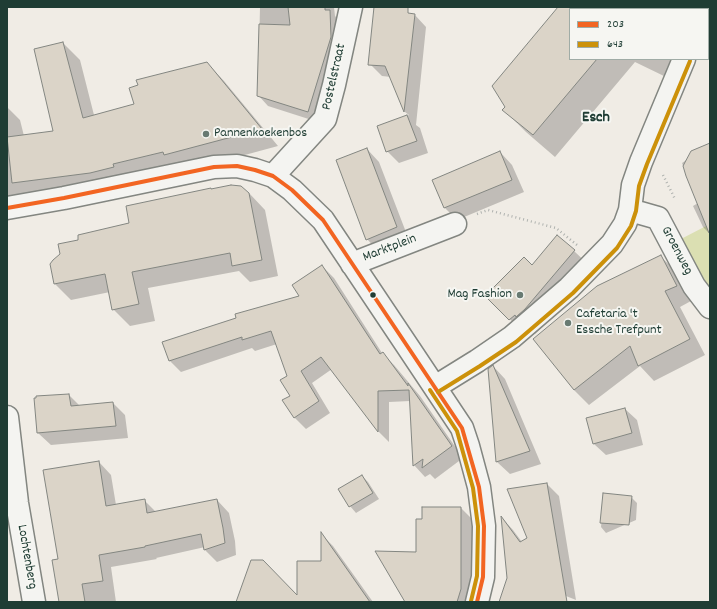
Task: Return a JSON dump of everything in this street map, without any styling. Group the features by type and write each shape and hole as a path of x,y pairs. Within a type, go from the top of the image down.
{"street":[{"name":"Postelstraat","path":"273,176 325,118 334,85 351,7"},
{"path":"435,387 512,337 569,288 612,244 625,224 630,210 634,185 641,162 684,60"},
{"path":"7,208 64,198 214,167 237,166 273,176 292,190 323,220 352,264"},
{"name":"Groenweg","path":"630,210 658,218 694,286 710,307"},
{"name":"Marktplein","path":"455,224 352,264 462,428 479,487 484,533 483,577 477,602"},
{"name":"Lochtenberg","path":"7,417 17,503 34,602"}],"path":[{"path":"455,224 488,210 556,228 596,260"}],"green space":[{"path":"710,224 710,292 679,240"}],"building":[{"path":"288,7 325,7 325,10 330,10 331,37 308,112 257,96 259,24 290,25"},
{"path":"374,7 408,7 408,13 415,14 404,112 385,66 368,65"},
{"path":"558,7 570,7 569,60 596,60 533,135 502,110 505,107 492,86"},
{"path":"63,42 83,118 134,104 129,88 138,85 136,80 207,62 262,129 164,155 163,152 113,164 114,167 90,173 12,183 7,137 53,131 34,49"},
{"path":"407,115 417,141 386,152 377,126"},
{"path":"710,143 709,233 683,166 691,151"},
{"path":"367,148 397,227 366,240 336,160"},
{"path":"500,151 512,180 444,208 432,180"},
{"path":"231,185 241,186 249,193 262,260 232,266 230,253 132,272 139,304 112,310 105,274 54,284 50,264 60,254 58,244 78,240 78,235 129,223 126,206"},
{"path":"557,235 575,250 525,309 516,317 515,315 509,320 485,296 524,257 532,265"},
{"path":"661,255 677,286 665,291 690,339 638,366 630,346 574,390 533,339 597,286"},
{"path":"322,265 380,354 383,352 408,386 408,383 452,446 422,468 423,459 413,466 409,390 378,391 378,432 321,357 301,371 319,401 294,418 282,400 290,396 280,380 287,376 271,331 242,340 242,337 169,361 162,342 236,318 235,314 299,296 292,285"},
{"path":"493,365 530,451 496,462 488,369"},
{"path":"69,394 71,406 113,402 116,426 37,433 34,398 36,398 36,396"},
{"path":"625,408 632,433 593,444 586,418"},
{"path":"99,461 106,506 145,499 147,513 217,499 225,543 204,550 201,534 145,547 99,555 103,581 82,584 85,602 59,602 52,560 58,559 43,470"},
{"path":"362,475 373,493 349,507 338,489"},
{"path":"547,483 567,602 499,602 507,578 501,516 520,542 527,538 507,489"},
{"path":"603,493 632,496 629,525 600,523"},
{"path":"422,507 461,507 461,589 457,602 405,602 375,551 416,552 416,519 422,519"},
{"path":"321,532 370,602 236,602 251,560 263,560 297,595 297,561 321,561"}],"transit line":[{"name":"643","path":"438,392 516,342 573,293 617,248 631,226 636,211 639,186 690,61"},
{"name":"203","path":"7,208 64,198 214,167 237,166 255,170 273,176 292,190 323,220 462,428 479,487 484,526 483,577 477,602"},
{"name":"643","path":"430,390 457,431 473,488 478,526 477,576 471,601"}],"place":[{"name":"Pannenkoekenbos","path":"206,134"},
{"name":"Mag Fashion","path":"520,295"},
{"name":"Cafetaria 't Essche Trefpunt","path":"568,323"}],"district":[{"name":"Esch","path":"596,119"}]}
